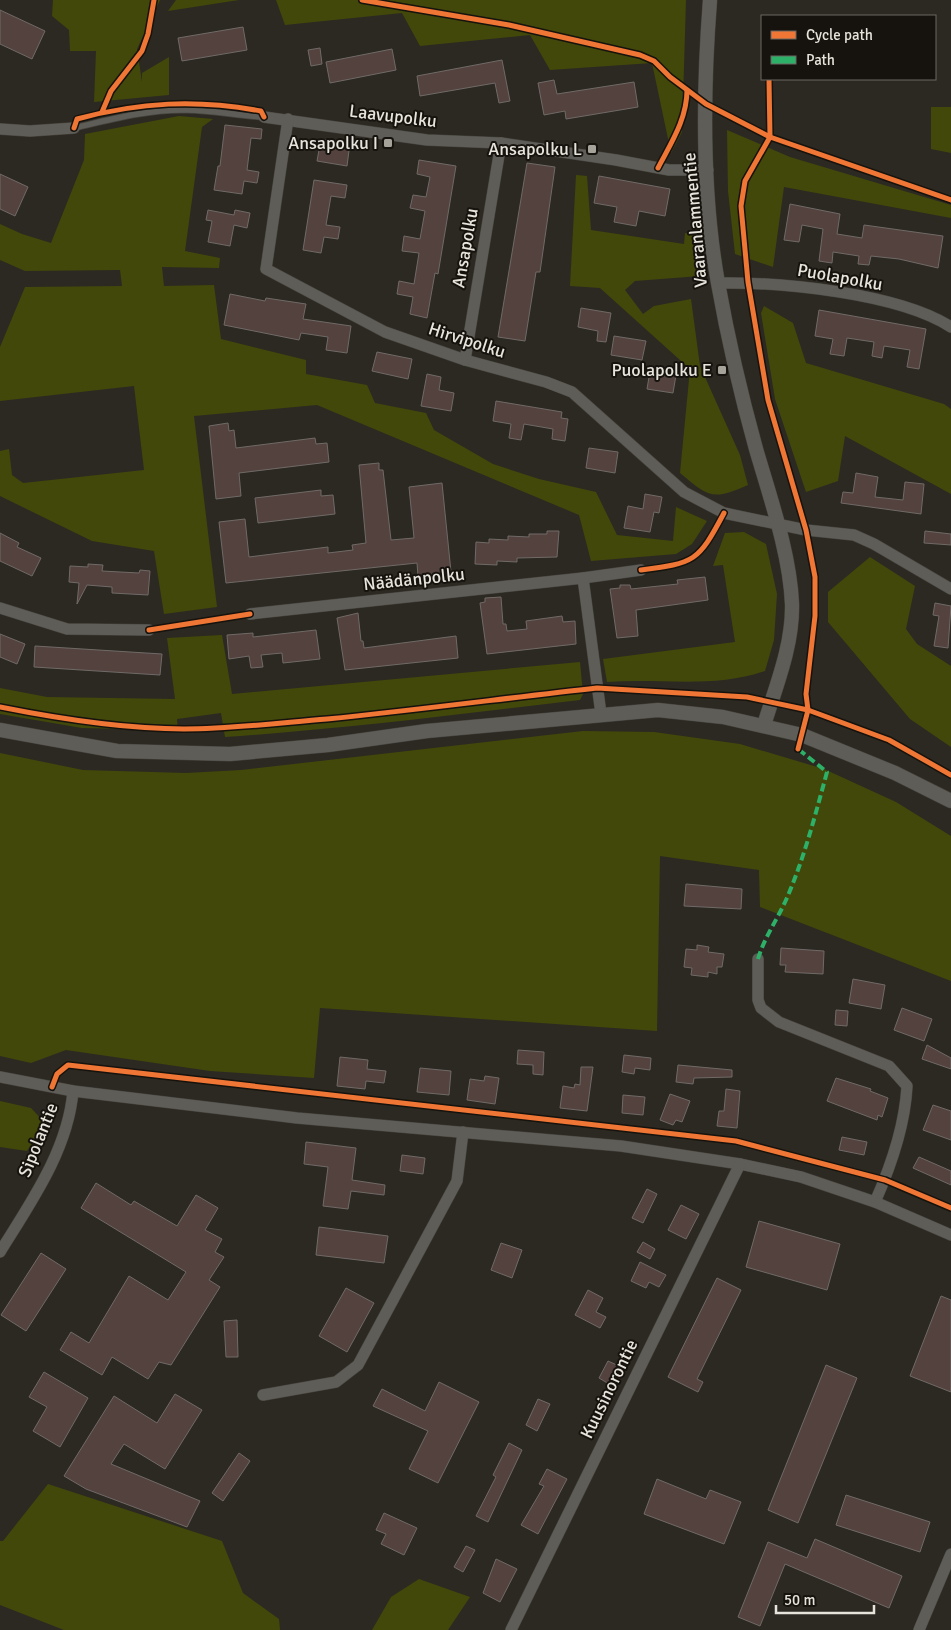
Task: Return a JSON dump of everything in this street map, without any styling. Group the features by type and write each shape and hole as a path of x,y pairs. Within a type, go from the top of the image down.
{"street":[{"name":"Vaaranlammentie","path":"710,0 706,60 708,170 718,283 744,405 782,539 792,604 788,645 764,725"},
{"name":"Laavupolku","path":"264,117 427,140 501,143 669,170 708,170"},
{"name":"Hirvipolku","path":"288,119 266,269 385,332 465,360 546,382 572,392 663,474 697,500 724,513 806,530 854,535 874,544 951,589"},
{"path":"0,129 30,131 74,128"},
{"name":"Ansapolku","path":"465,360 501,143"},
{"name":"Puolapolku","path":"718,283 771,283 872,299 918,311 951,327"},
{"name":"Näädänpolku","path":"250,614 641,570"},
{"path":"583,578 601,714"},
{"path":"0,608 68,630 149,630"},
{"path":"0,730 117,751 230,754 328,746 427,731 658,710 723,717 802,735 895,773 951,801"},
{"path":"758,959 758,1000 761,1008 779,1022 889,1066 906,1086 906,1108 885,1180 875,1202"},
{"path":"0,1077 73,1091 297,1118 621,1146 740,1164 801,1177 875,1202 951,1235"},
{"name":"Sipolantie","path":"0,1252 50,1168 71,1114 73,1091"},
{"path":"262,1395 336,1382 358,1365 457,1181 463,1132"},
{"name":"Kuusinorontie","path":"510,1630 740,1164"},
{"path":"919,1630 951,1554"}],"lane":[{"name":"Laavupolku","path":"74,128 141,113 162,111 217,111 264,117"}],"green space":[{"path":"53,0 160,0 137,49 142,82 142,73 169,57 169,95 94,102 96,51 70,51 69,30 52,16"},
{"path":"176,0 239,0 168,11"},
{"path":"276,0 686,0 682,132 671,153 652,63 550,70 530,35 420,46 402,13 285,25"},
{"path":"931,107 951,107 951,153 931,149"},
{"path":"179,116 213,119 202,127 185,251 220,258 219,268 162,267 164,286 214,285 221,339 306,360 306,374 367,385 375,403 426,413 434,430 493,464 539,479 596,492 617,535 673,541 676,507 707,521 692,544 676,554 591,561 579,515 317,405 194,416 217,607 164,614 154,551 92,541 0,496 0,451 9,449 12,475 23,483 144,470 134,386 0,401 0,347 25,287 122,286 120,270 25,271 0,260 0,224 22,234 51,243 84,160 85,134"},
{"path":"727,130 790,157 951,205 951,218 784,187 773,267 735,254 728,191"},
{"path":"576,175 587,176 591,230 684,244 685,233 695,234 700,276 635,281 625,290 643,314 654,306 691,299 700,366 740,455 748,485 718,495 711,494 705,492 680,473 690,369 600,288 570,286"},
{"path":"764,306 793,323 806,363 944,404 951,409 951,494 845,436 838,481 806,492 775,399 761,313"},
{"path":"744,532 766,544 777,594 774,640 765,671 726,680 607,682 603,659 735,642 723,565 713,566 725,533"},
{"path":"870,557 915,586 906,629 917,644 951,666 951,747 910,719 828,622 828,592"},
{"path":"222,635 232,694 580,662 583,694 580,700 447,716 225,737 221,713 177,719 178,730 82,728 0,714 0,688 47,697 175,699 167,638"},
{"path":"583,731 654,732 740,744 824,769 896,802 951,836 951,981 760,907 759,870 660,856 657,1031 320,1008 314,1078 210,1071 66,1050 31,1063 0,1056 0,753 83,770 186,773 241,770"},
{"path":"0,1101 31,1108 45,1123 27,1151 0,1147"},
{"path":"48,1484 222,1541 243,1593 279,1619 280,1630 64,1630 0,1605 0,1541 3,1541"},
{"path":"419,1579 470,1597 448,1630 372,1630 391,1597"}],"building":[{"path":"0,10 45,31 32,59 0,44"},
{"path":"243,27 247,50 182,61 178,38"},
{"path":"320,48 322,64 311,66 308,50"},
{"path":"392,49 396,70 330,83 326,62"},
{"path":"502,60 510,101 499,103 495,83 420,96 417,76"},
{"path":"554,80 557,94 634,82 638,107 566,119 565,111 544,115 538,83"},
{"path":"225,125 262,129 261,139 251,138 247,170 259,172 257,183 244,181 242,194 214,190 218,166 220,166"},
{"path":"321,139 350,143 347,166 317,161"},
{"path":"419,160 456,166 438,274 435,273 427,318 410,314 413,297 397,294 399,281 414,284 419,253 402,251 404,236 420,239 425,211 410,208 413,195 426,197 430,177 417,174"},
{"path":"527,163 555,167 540,272 536,272 525,341 498,337"},
{"path":"0,174 28,187 15,216 0,209"},
{"path":"599,176 670,189 665,216 639,211 636,226 614,222 617,207 594,203"},
{"path":"314,180 347,185 345,198 331,196 326,225 340,227 338,239 324,237 321,253 303,250"},
{"path":"790,204 840,214 837,234 862,238 864,225 943,236 938,268 899,259 871,256 869,265 858,264 859,256 833,252 832,263 819,261 823,229 802,225 799,242 784,240"},
{"path":"208,210 234,215 235,210 250,213 247,228 234,225 230,246 208,242 212,221 206,220"},
{"path":"230,294 265,301 266,298 306,304 303,319 351,326 347,353 326,350 328,337 301,333 299,340 224,325"},
{"path":"581,308 611,313 606,342 597,341 598,331 578,327"},
{"path":"819,310 926,329 919,369 907,367 910,350 884,346 882,358 872,356 874,342 847,338 844,356 830,354 833,339 815,336"},
{"path":"614,336 646,341 642,360 611,355"},
{"path":"377,352 412,359 408,379 372,371"},
{"path":"650,371 676,375 673,393 647,389"},
{"path":"427,374 441,377 439,390 454,393 451,411 421,406"},
{"path":"496,401 562,412 561,418 568,419 565,441 552,439 553,429 524,424 521,440 509,438 511,424 493,421"},
{"path":"228,423 229,431 234,430 236,448 315,438 316,444 327,443 329,462 239,473 241,496 216,499 209,426"},
{"path":"589,448 618,452 615,473 586,468"},
{"path":"379,463 379,470 383,470 391,540 414,538 409,487 442,483 451,572 418,576 417,563 226,583 219,522 245,519 249,557 328,547 328,553 353,550 352,545 366,543 359,465"},
{"path":"856,473 878,477 875,497 903,500 905,482 924,484 921,514 841,503 843,492 853,493"},
{"path":"321,490 321,496 333,495 335,514 258,523 255,498"},
{"path":"645,494 662,497 659,513 654,512 650,532 624,528 628,506 643,509"},
{"path":"547,531 559,531 557,557 517,558 517,562 497,561 497,565 475,564 476,542 489,543 489,539 508,540 508,536 529,537 529,534 547,534"},
{"path":"925,531 951,534 951,545 924,543"},
{"path":"0,533 19,543 17,547 41,558 32,576 0,561"},
{"path":"88,564 103,565 102,571 139,573 140,570 150,571 148,595 112,593 112,587 87,585 77,604 79,583 69,582 70,566 88,567"},
{"path":"705,577 708,600 636,610 638,636 617,638 610,589 620,588 620,585 630,585 631,589 678,584 677,580"},
{"path":"501,597 503,624 506,624 507,631 527,629 526,621 562,616 563,622 575,621 576,644 487,654 480,603 485,602 485,598"},
{"path":"935,603 951,606 948,648 934,646 939,616 933,615"},
{"path":"358,613 361,641 363,641 364,648 456,636 458,658 345,670 337,618"},
{"path":"316,630 320,659 283,663 282,653 261,655 263,667 251,668 249,656 229,659 227,635 253,633 253,637"},
{"path":"0,634 25,644 17,664 0,657"},
{"path":"35,646 162,654 160,675 34,667"},
{"path":"686,884 742,889 741,909 684,906"},
{"path":"697,945 709,947 708,952 724,954 722,967 717,967 717,974 708,972 708,977 691,975 692,968 684,967 686,949 697,950"},
{"path":"781,948 824,951 823,974 785,972 786,965 780,965"},
{"path":"853,979 885,985 881,1009 849,1003"},
{"path":"902,1008 932,1019 924,1041 894,1030"},
{"path":"836,1010 848,1011 847,1026 835,1025"},
{"path":"927,1045 951,1058 951,1069 922,1059"},
{"path":"518,1050 544,1052 543,1075 533,1074 533,1065 517,1064"},
{"path":"624,1055 651,1058 650,1070 635,1068 634,1074 622,1072"},
{"path":"340,1057 368,1060 367,1069 386,1071 384,1083 366,1081 365,1089 337,1086"},
{"path":"678,1065 732,1070 732,1077 694,1078 693,1084 676,1082"},
{"path":"581,1067 593,1067 587,1111 560,1108 563,1086 574,1088 575,1084 580,1085"},
{"path":"420,1068 451,1071 449,1095 417,1092"},
{"path":"485,1076 499,1078 495,1104 467,1100 470,1079 484,1081"},
{"path":"836,1078 871,1089 870,1091 888,1098 882,1117 878,1115 877,1120 827,1101"},
{"path":"726,1089 740,1091 737,1128 717,1126 719,1111 724,1111"},
{"path":"670,1094 690,1101 682,1122 676,1120 673,1125 660,1120"},
{"path":"623,1095 645,1097 643,1115 622,1113"},
{"path":"933,1105 951,1111 951,1140 923,1130"},
{"path":"842,1137 867,1142 864,1155 839,1150"},
{"path":"306,1142 356,1148 352,1180 385,1185 384,1195 351,1191 348,1209 323,1206 328,1167 304,1164"},
{"path":"402,1155 425,1158 423,1174 400,1171"},
{"path":"919,1157 951,1171 951,1185 913,1168"},
{"path":"96,1183 131,1205 134,1201 177,1226 196,1195 218,1208 205,1230 222,1239 215,1252 224,1257 209,1280 220,1287 171,1365 159,1362 148,1379 112,1357 102,1375 60,1350 71,1332 89,1343 129,1276 168,1300 186,1272 81,1208"},
{"path":"647,1189 657,1194 643,1223 632,1218"},
{"path":"681,1205 699,1214 686,1239 668,1230"},
{"path":"759,1221 840,1244 827,1290 746,1267"},
{"path":"319,1227 388,1236 384,1263 316,1255"},
{"path":"643,1242 655,1249 650,1259 637,1252"},
{"path":"501,1243 522,1250 512,1278 491,1270"},
{"path":"41,1253 66,1269 26,1331 1,1315"},
{"path":"640,1262 666,1275 659,1287 649,1282 646,1288 631,1281"},
{"path":"717,1278 741,1290 697,1379 703,1382 698,1392 668,1377"},
{"path":"346,1288 374,1303 347,1352 319,1336"},
{"path":"588,1290 603,1298 596,1312 606,1317 600,1328 575,1315"},
{"path":"941,1296 951,1300 951,1392 910,1376"},
{"path":"237,1320 238,1357 226,1357 224,1321"},
{"path":"608,1361 621,1367 617,1375 620,1377 614,1387 599,1378"},
{"path":"826,1365 857,1378 798,1523 768,1510"},
{"path":"44,1372 88,1398 60,1447 33,1431 47,1407 29,1397"},
{"path":"439,1382 479,1402 438,1483 409,1469 428,1431 373,1406 382,1389 425,1411"},
{"path":"175,1394 202,1410 165,1469 124,1444 111,1464 200,1501 187,1527 86,1489 64,1476 114,1396 157,1423"},
{"path":"538,1399 550,1404 537,1431 526,1425"},
{"path":"509,1443 522,1450 488,1522 476,1516 496,1477 493,1475"},
{"path":"239,1453 250,1461 223,1501 212,1493"},
{"path":"547,1469 567,1479 538,1534 521,1525 544,1486 539,1484"},
{"path":"657,1479 706,1499 710,1490 741,1502 724,1544 644,1514"},
{"path":"846,1495 930,1522 920,1552 836,1525"},
{"path":"384,1513 417,1528 404,1555 381,1544 386,1534 376,1530"},
{"path":"815,1539 902,1576 889,1608 785,1564 760,1626 738,1617 768,1542 807,1558"},
{"path":"466,1546 475,1550 463,1572 454,1567"},
{"path":"496,1559 517,1569 500,1602 483,1593"}],"marked path":[{"path":"758,959 767,936 786,900 798,869 827,772 798,749"}],"cycle path":[{"path":"102,112 111,91 142,51 148,34 154,0"},
{"path":"362,0 509,25 640,55 654,61 670,77 706,104 770,137 951,200"},
{"path":"769,80 770,137 745,181 741,206 748,282 768,400 806,530 815,577 815,616 806,694 808,710 798,749"},
{"path":"658,168 681,121 687,90"},
{"path":"74,128 77,119 100,113 168,104 237,107 261,111 264,117"},
{"path":"641,570 673,565 693,557 708,542 724,513"},
{"path":"149,630 250,614"},
{"path":"0,707 45,716 91,722 161,729 202,729 327,719 597,688 747,697 808,710 889,740 951,775"},
{"path":"52,1087 57,1074 68,1065 736,1141 885,1180 951,1208"}],"place":[{"name":"Ansapolku I","path":"388,143"},
{"name":"Ansapolku L","path":"592,149"},
{"name":"Puolapolku E","path":"722,370"}]}
